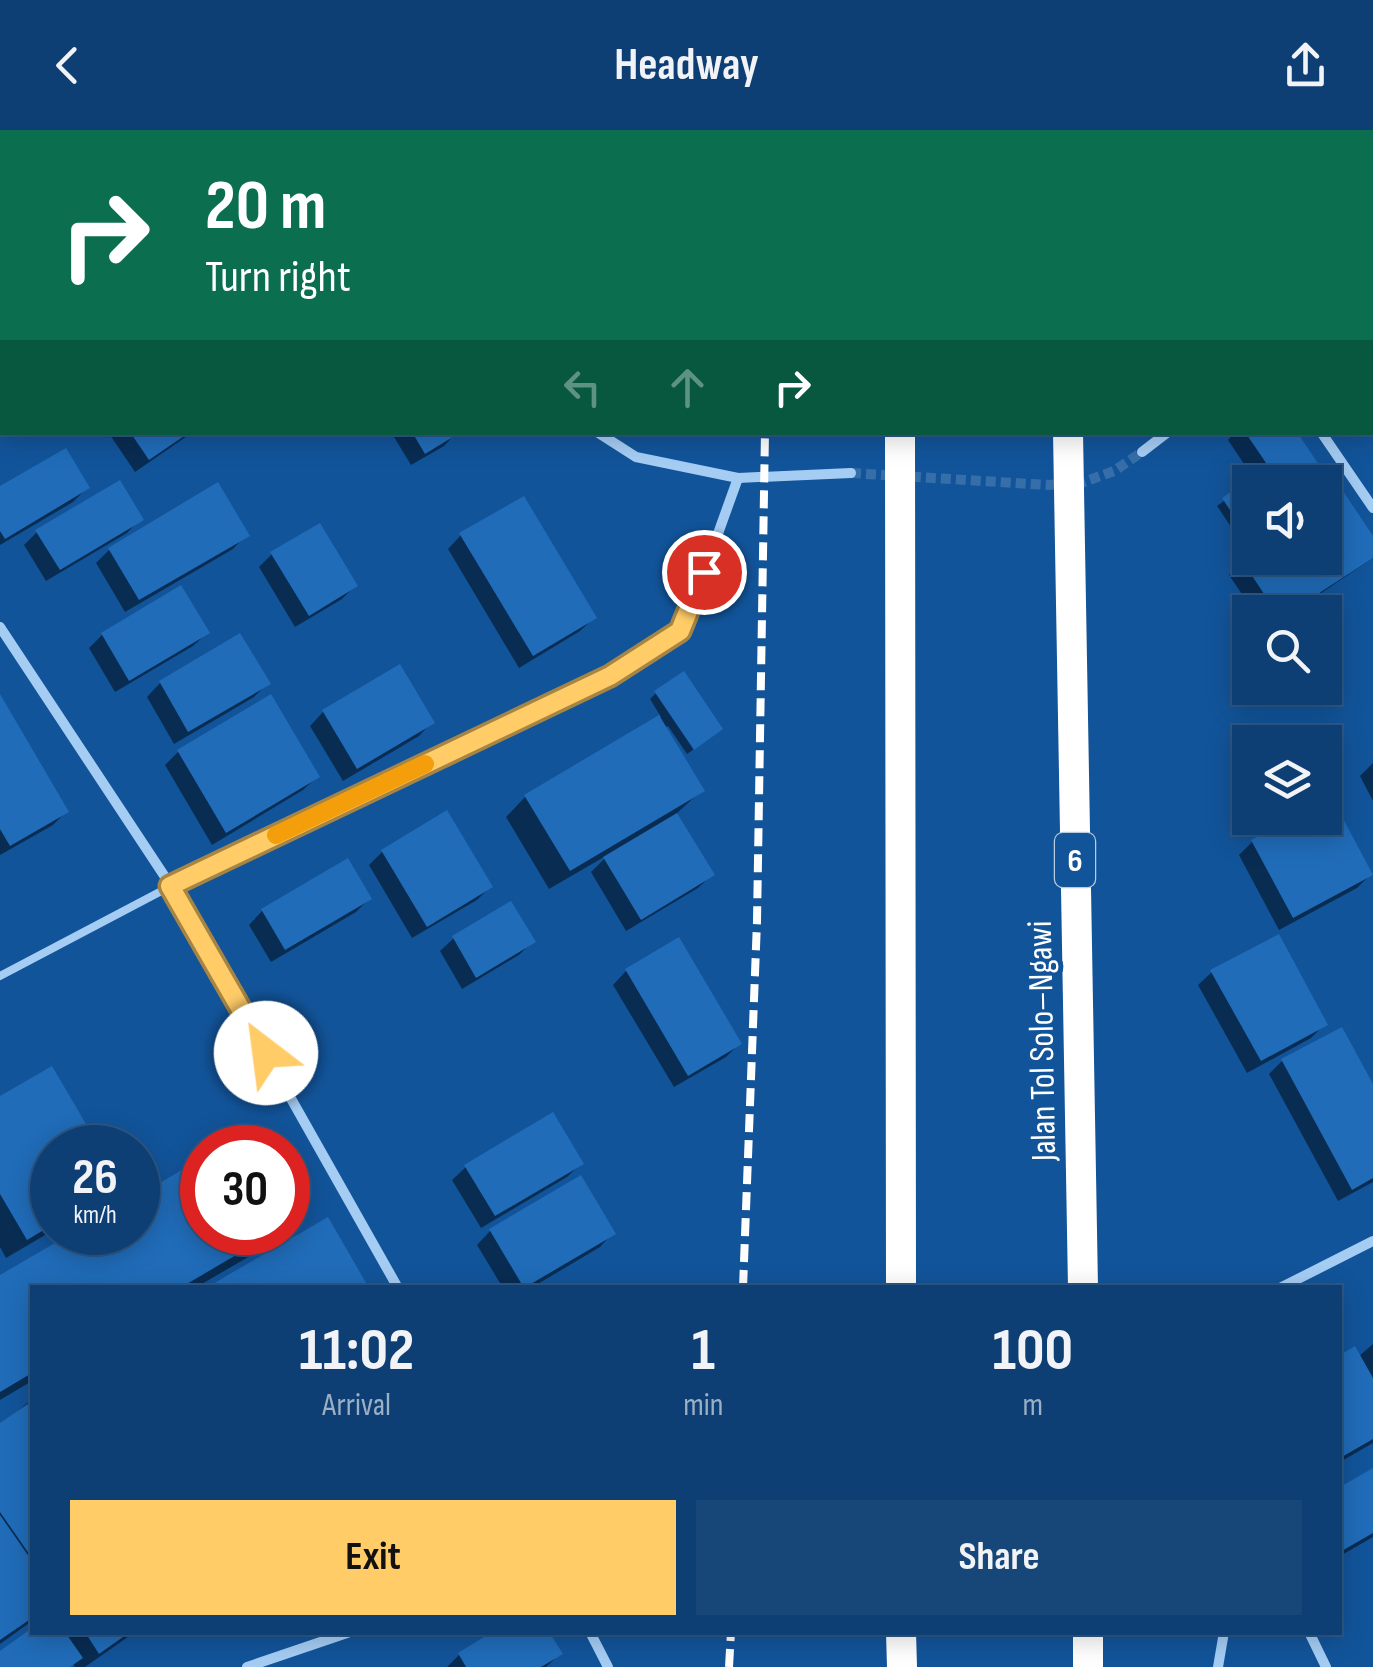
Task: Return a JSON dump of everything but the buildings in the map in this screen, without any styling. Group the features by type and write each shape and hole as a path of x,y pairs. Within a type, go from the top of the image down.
{"highway":[{"path":"900,435 901,1285"},
{"name":"Jalan Tol Solo–Ngawi","path":"1068,435 1082,1285"},
{"path":"902,1635 902,1667"},
{"path":"1088,1635 1088,1667"}],"street":[{"path":"602,435 636,456 738,478 851,474"},
{"path":"1142,452 1164,435"},
{"path":"1323,435 1373,508"},
{"path":"170,886 610,676 680,631 738,478"},
{"path":"0,628 170,886 396,1285"},
{"path":"1286,1285 1373,1241"},
{"path":"248,1667 341,1635"},
{"path":"592,1635 608,1667"},
{"path":"1218,1667 1223,1635"},
{"path":"1310,1635 1326,1667"}],"lane":[{"path":"0,976 170,886"}],"tunnel":[{"path":"851,473 1048,485 1081,483 1114,471 1142,452"}],"railway":[{"path":"743,1285 757,921 765,435"},
{"path":"729,1667 731,1635"}],"slow traffic":[{"path":"276,835 425,764"}],"route":[{"path":"266,1053 170,886 610,676 680,631 704,572"}]}
